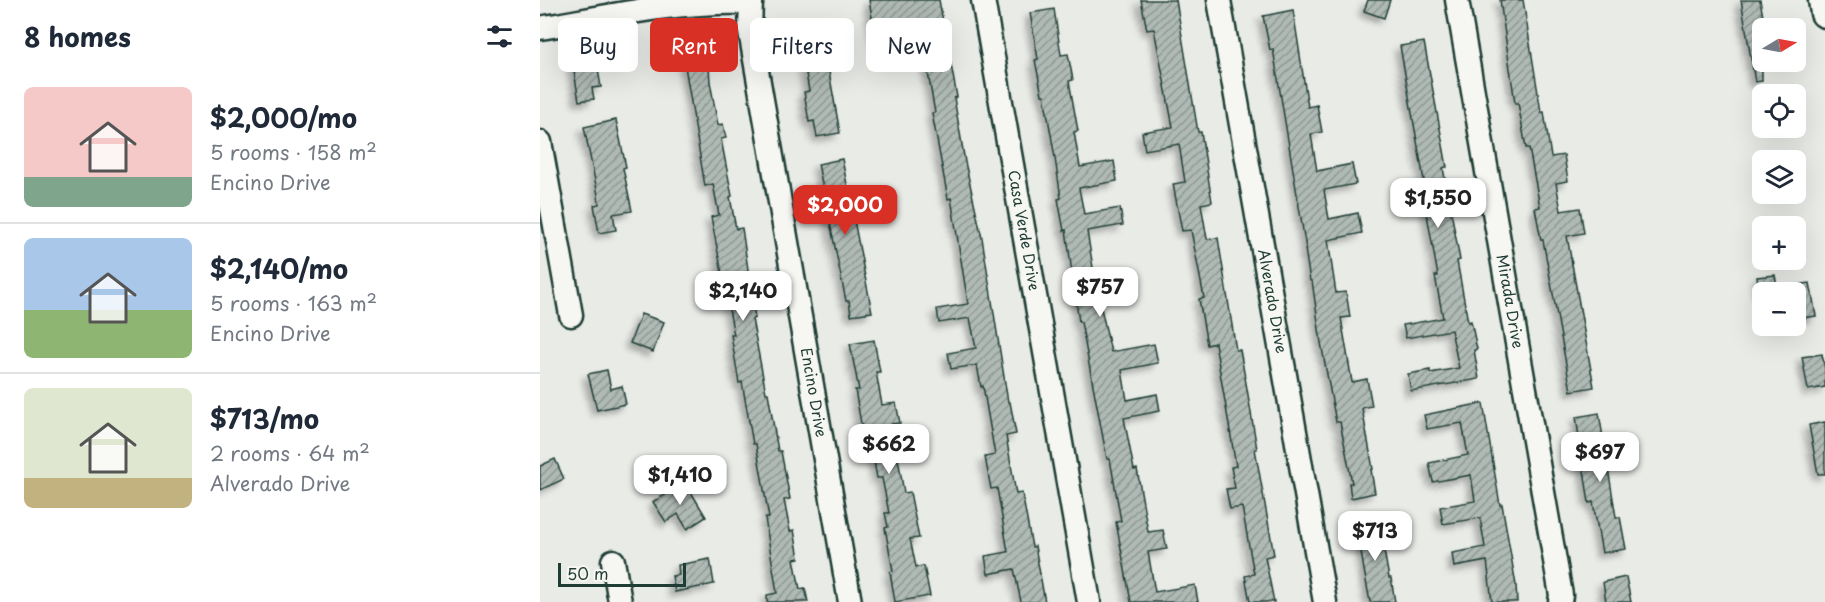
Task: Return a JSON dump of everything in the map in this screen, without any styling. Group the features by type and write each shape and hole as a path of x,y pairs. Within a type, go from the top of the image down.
{"main road":[{"path":"1823,0 1825,13"}],"street":[{"name":"Casa Verde Drive","path":"983,0 1089,602"},
{"name":"Alverado Drive","path":"1219,0 1325,602"},
{"name":"Mirada Drive","path":"1457,0 1559,583 1560,602"},
{"path":"540,28 684,4 751,2"},
{"name":"Encino Drive","path":"751,2 750,31 850,602"},
{"path":"540,142 571,315"},
{"path":"613,561 620,602"}],"building":[{"path":"869,0 939,0 942,18 872,18"},
{"path":"1141,0 1176,0 1212,202 1201,204 1207,239 1218,238 1236,350 1240,350 1274,555 1265,557 1274,602 1250,602 1245,576 1254,574 1242,507 1230,509 1226,489 1235,488 1231,467 1236,466 1215,343 1207,345 1199,299 1204,298 1191,230 1182,231 1173,184 1185,182 1179,144 1145,150 1142,132 1173,127 1154,29 1147,30"},
{"path":"1368,0 1390,0 1384,18 1364,11"},
{"path":"1500,0 1523,0 1541,112 1544,112 1551,157 1564,155 1568,181 1556,183 1561,211 1580,208 1584,233 1567,236 1594,387 1571,391 1535,208 1540,207 1529,148 1526,148 1518,103 1515,103"},
{"path":"1741,0 1760,0 1763,18 1752,18 1752,64"},
{"path":"1054,9 1061,55 1068,54 1073,80 1069,81 1078,131 1074,132 1080,167 1114,161 1117,181 1079,188 1084,214 1120,208 1123,225 1087,231 1096,286 1111,352 1154,344 1158,363 1122,370 1127,400 1157,394 1160,411 1124,418 1134,470 1137,469 1148,532 1163,530 1167,549 1148,552 1155,592 1195,585 1198,602 1131,602 1116,522 1121,521 1110,459 1107,459 1081,322 1079,322 1066,230 1064,231 1058,199 1061,198 1054,152 1035,60 1038,59 1030,13"},
{"path":"1293,10 1308,107 1317,105 1322,132 1311,134 1317,171 1352,164 1356,184 1324,190 1329,219 1358,213 1362,233 1328,240 1336,293 1346,292 1350,317 1341,318 1352,382 1367,379 1372,406 1362,408 1375,493 1351,498 1349,483 1352,483 1340,422 1336,422 1321,343 1273,49 1270,50 1263,16"},
{"path":"1424,42 1447,167 1443,168 1460,260 1457,261 1468,322 1471,321 1477,349 1474,350 1479,379 1411,391 1408,374 1459,368 1451,330 1406,338 1403,325 1443,318 1422,187 1425,186 1400,46"},
{"path":"952,70 957,97 954,98 965,162 982,238 1008,402 1010,402 1016,434 1006,436 1016,494 1022,493 1045,602 1021,602 1014,569 988,574 985,556 1008,552 997,488 991,489 985,457 995,455 977,365 951,369 948,353 976,348 970,318 939,323 937,309 968,304 951,198 948,199 932,113 935,113 928,72 952,72"},
{"path":"574,72 598,72 601,87 592,88 594,99 579,101"},
{"path":"686,72 709,72 718,125 723,124 726,138 721,139 732,196 730,197 736,229 742,228 755,318 752,319 778,451 781,451 790,499 784,500 790,531 794,530 799,558 794,559 800,589 805,588 808,602 767,602 767,595 777,593 765,518 769,518 756,444 753,444 742,382 739,383 731,335 734,335 711,217 719,215 713,184 705,186"},
{"path":"806,72 829,72 840,133 817,137 814,121 809,122 804,92 809,91"},
{"path":"1753,72 1762,72 1762,81 1755,82"},
{"path":"616,120 632,211 613,214 616,230 599,233 594,205 599,204 598,195 584,127"},
{"path":"842,159 872,312 851,315 849,301 846,301 818,164"},
{"path":"1775,275 1776,282 1758,282 1757,277"},
{"path":"1810,283 1816,316 1806,318 1806,284"},
{"path":"641,314 664,322 653,352 630,343"},
{"path":"874,340 880,372 876,372 882,405 896,403 900,423 892,424 904,493 910,492 919,538 910,539 916,567 924,566 930,596 895,602 890,572 893,571 885,528 888,527 885,513 889,513 882,478 877,478 868,428 862,429 855,390 859,390 850,344"},
{"path":"1822,354 1825,387 1808,390 1802,357"},
{"path":"607,370 611,389 622,386 626,404 597,410 588,374"},
{"path":"1483,403 1516,585 1517,602 1492,602 1487,561 1454,567 1452,553 1485,547 1480,518 1443,524 1440,507 1475,501 1471,475 1433,482 1429,463 1468,455 1462,423 1427,429 1424,415"},
{"path":"1599,413 1616,517 1620,517 1626,549 1602,553 1593,502 1589,503 1576,417"},
{"path":"1825,422 1825,474 1818,474 1809,425"},
{"path":"555,459 564,479 540,490 540,466"},
{"path":"685,482 706,517 687,529 678,514 666,522 653,502"},
{"path":"1378,518 1395,602 1370,602 1356,521"},
{"path":"710,559 714,584 675,592 672,576 679,575 678,565"},
{"path":"1626,577 1631,602 1606,602 1603,582"}]}
